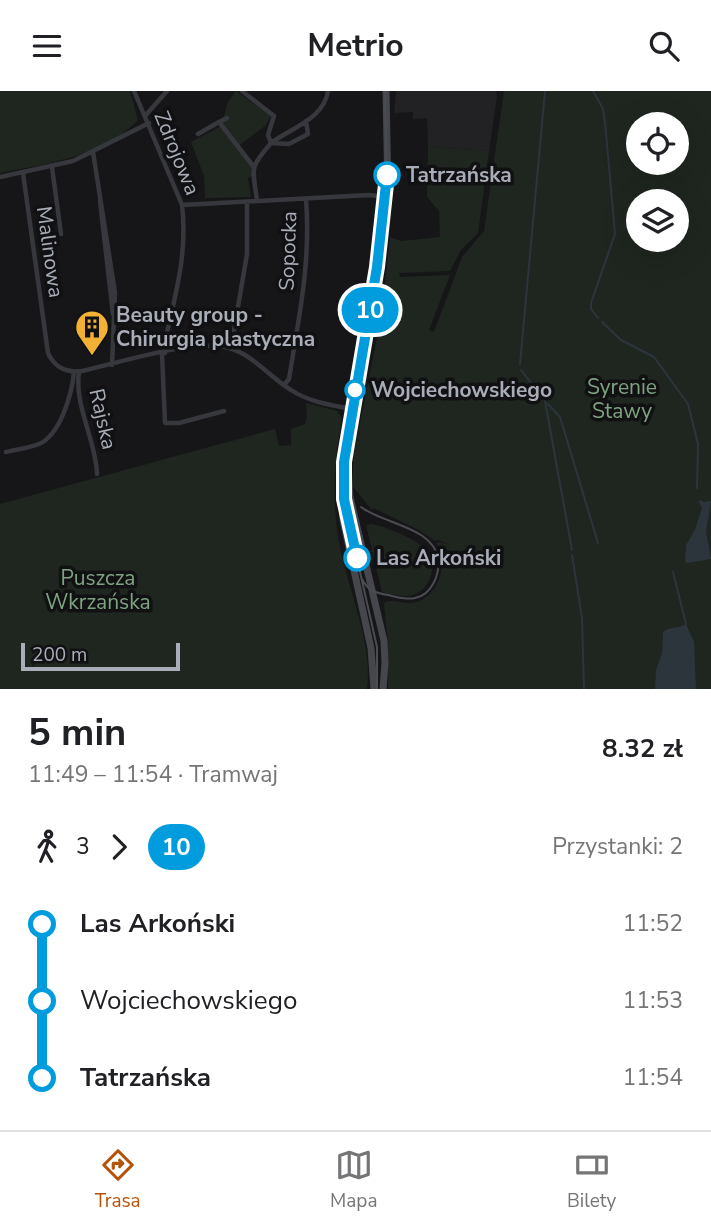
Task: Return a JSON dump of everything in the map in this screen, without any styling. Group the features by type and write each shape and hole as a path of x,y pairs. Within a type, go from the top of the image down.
{"street":[{"name":"Zdrojowa","path":"134,91 182,205 184,225 183,262 164,342 165,423 179,423 224,411"},
{"path":"145,115 150,113 167,91"},
{"path":"242,91 274,116 268,135 271,142"},
{"path":"253,166 271,142 321,109 328,91"},
{"path":"374,689 371,648 341,509 340,471 347,446 377,272 387,197 389,169 386,91"},
{"path":"198,134 227,118"},
{"path":"271,142 289,144 308,134 306,121"},
{"path":"219,122 253,166 257,201"},
{"path":"0,177 52,167 93,152 149,123"},
{"path":"93,152 101,194 102,229 114,318 112,365"},
{"path":"52,167 61,234"},
{"name":"Malinowa","path":"23,173 48,353 55,364 64,370 77,372"},
{"path":"182,205 369,195 387,197"},
{"name":"Sopocka","path":"284,386 289,379 306,276 306,199"},
{"path":"230,348 247,254 247,202"},
{"path":"77,372 200,347 230,348 306,398 353,410"},
{"name":"Rajska","path":"6,452 42,443 68,404 77,372"},
{"name":"Rajska","path":"77,372 97,474"},
{"path":"347,446 350,494 384,641 386,663 383,689"}],"shaded area":[{"path":"396,91 496,91 489,151 428,147 427,118 413,119 413,112 394,113"},
{"path":"698,500 711,501 706,531 711,559 687,563 686,545 695,530 702,508"},
{"path":"686,624 694,642 696,689 655,689 663,632"}],"green space":[{"path":"0,91 130,91 138,120 108,142 74,157 0,173"},
{"path":"236,91 271,116 265,126 237,147 252,167 252,176 248,178 251,197 205,198 204,176 191,142 221,126 228,102"},
{"name":"Syrenie Stawy","path":"504,91 711,91 711,689 388,689 384,603 412,603 429,595 435,588 441,570 442,561 436,543 450,545 438,540 435,541 419,530 373,508 372,510 352,486 354,454 382,312 390,237 401,241 440,237 439,211 427,197 428,147 489,151 478,233 461,250 450,271 399,273 400,277 450,275 429,330 434,332 462,257 484,231"},
{"name":"Puszcza Wkrzańska","path":"306,403 337,411 342,418 337,451 336,518 341,552 364,637 367,689 0,689 0,504 275,429 279,446 291,445 291,429 305,424"},
{"path":"371,524 415,541 429,555 432,562 430,577 427,584 416,594 399,596 382,592 366,525"}],"waterway":[{"path":"520,364 545,91"},
{"path":"593,91 603,109 615,234 591,303 591,309 598,318"},
{"path":"602,322 621,340 654,357 688,404 698,444 697,488"},
{"path":"521,370 541,396"},
{"path":"545,401 572,550"},
{"path":"548,404 560,417 598,543"},
{"path":"572,555 582,618 584,689"},
{"path":"673,572 686,624"}],"tram line":[{"path":"377,689 377,647 346,510 343,473 387,191 385,91"},
{"name":"10","path":"357,558 344,499 344,462 377,267 387,175"},
{"path":"361,507 418,533 434,548 438,559 436,577 430,588 415,598 376,592 362,579"}],"place":[{"name":"Tatrzańska","path":"387,175"},
{"name":"Beauty group - Chirurgia plastyczna","path":"92,357"},
{"name":"Wojciechowskiego","path":"355,390"},
{"name":"Las Arkoński","path":"357,558"}]}
